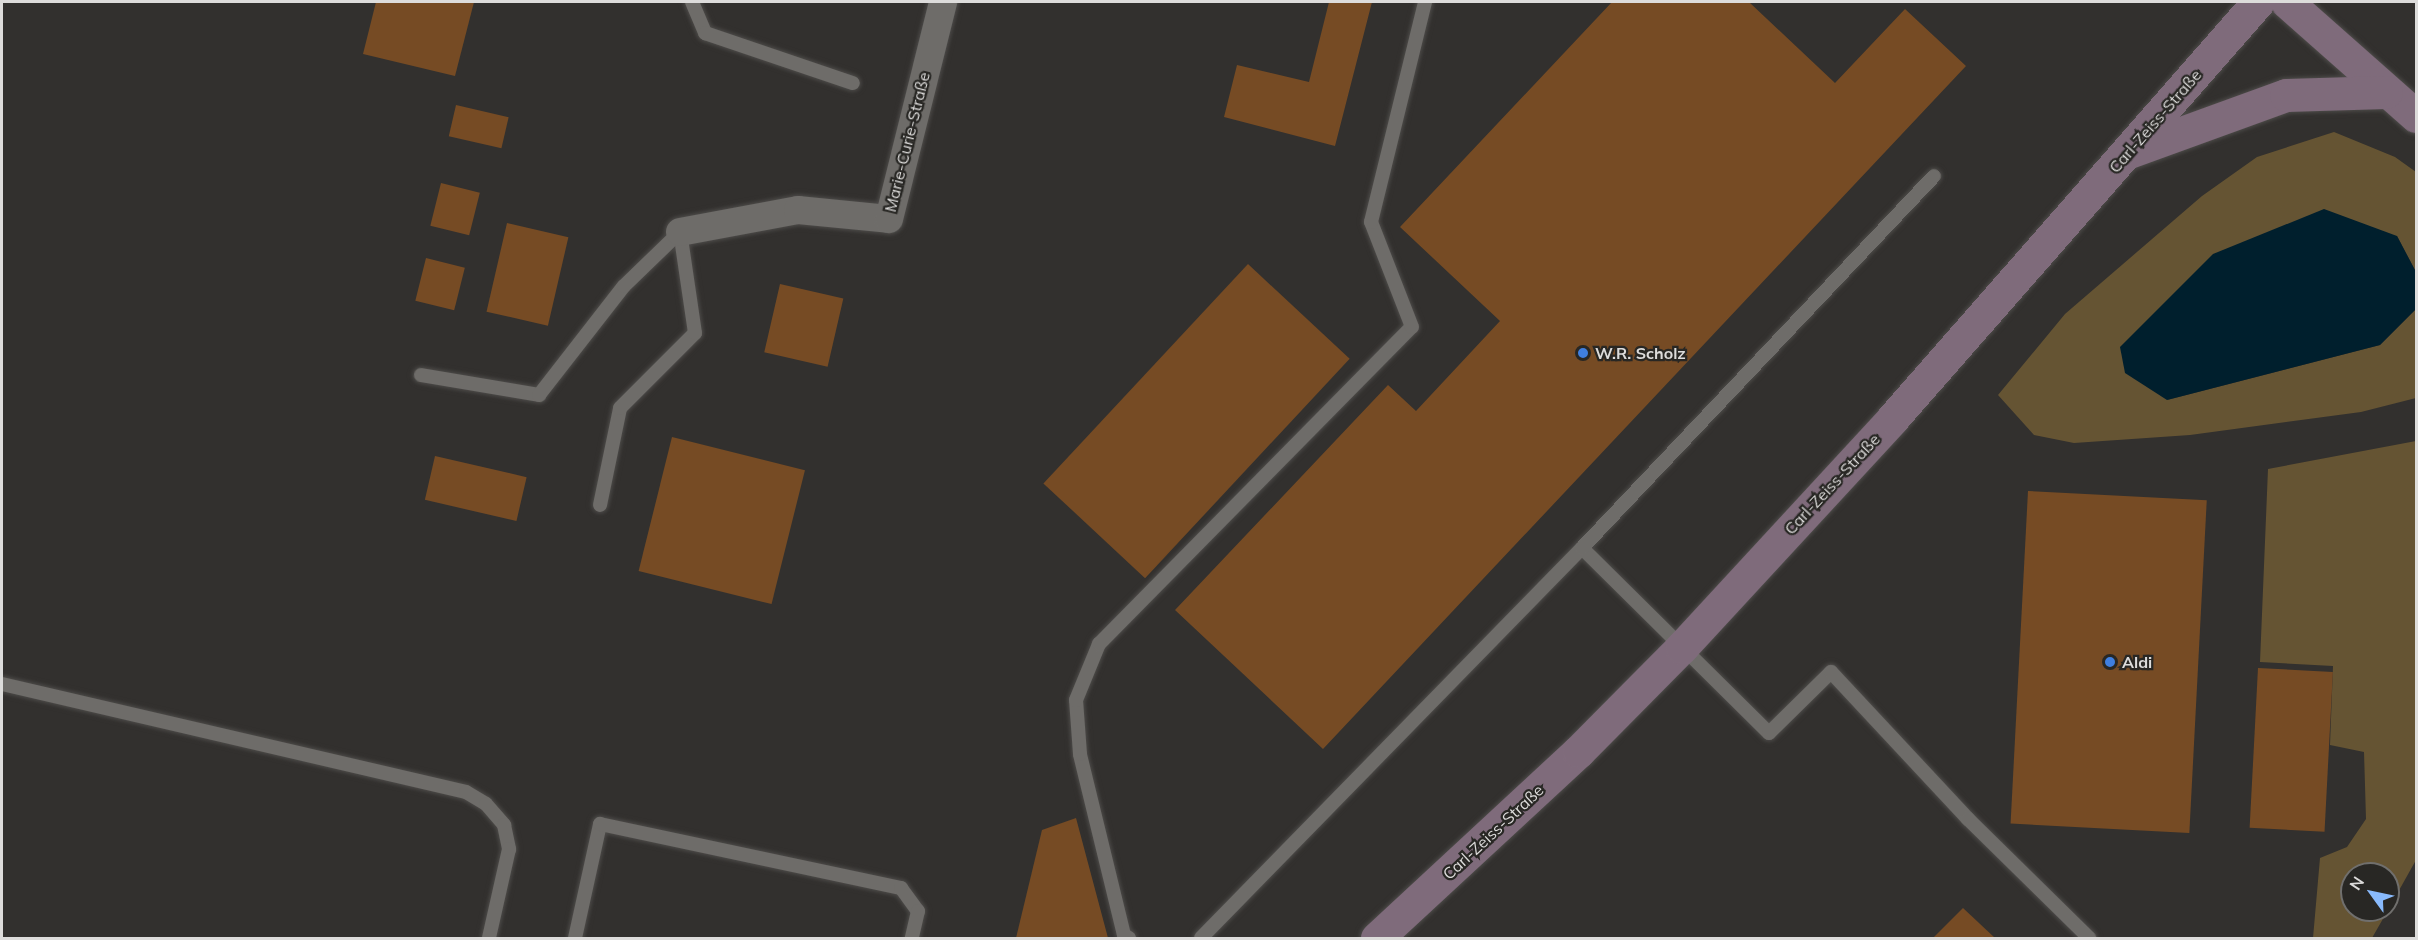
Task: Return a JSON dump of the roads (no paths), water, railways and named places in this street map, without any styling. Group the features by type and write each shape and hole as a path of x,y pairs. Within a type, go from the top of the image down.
{"main road":[{"name":"Carl-Zeiss-Straße","path":"1377,939 1555,774 1682,647 1893,418 2258,2"},
{"path":"2287,2 2386,92 2416,116"},
{"path":"2127,153 2286,96 2386,92"}],"street":[{"name":"Marie-Curie-Straße","path":"680,232 798,210 889,219 943,2"}],"lane":[{"path":"692,2 705,33 853,83"},
{"path":"1129,939 1124,935 1080,754 1076,700 1099,644 1412,327 1371,222 1425,2"},
{"path":"1201,939 1582,548 1934,176"},
{"path":"421,375 539,395 624,286 680,232"},
{"path":"600,505 620,408 695,333 680,232"},
{"path":"1582,548 1769,733 1831,672 1968,819 2089,939"},
{"path":"2,684 466,792 486,804 504,825 509,849 489,939"},
{"path":"575,939 600,824 901,888 918,911 912,939"}],"water":[{"path":"2324,209 2397,236 2416,272 2416,309 2380,345 2167,400 2125,373 2120,347 2213,254"}],"place":[{"name":"W.R. Scholz","path":"1583,353"},
{"name":"Aldi","path":"2110,662"}]}
